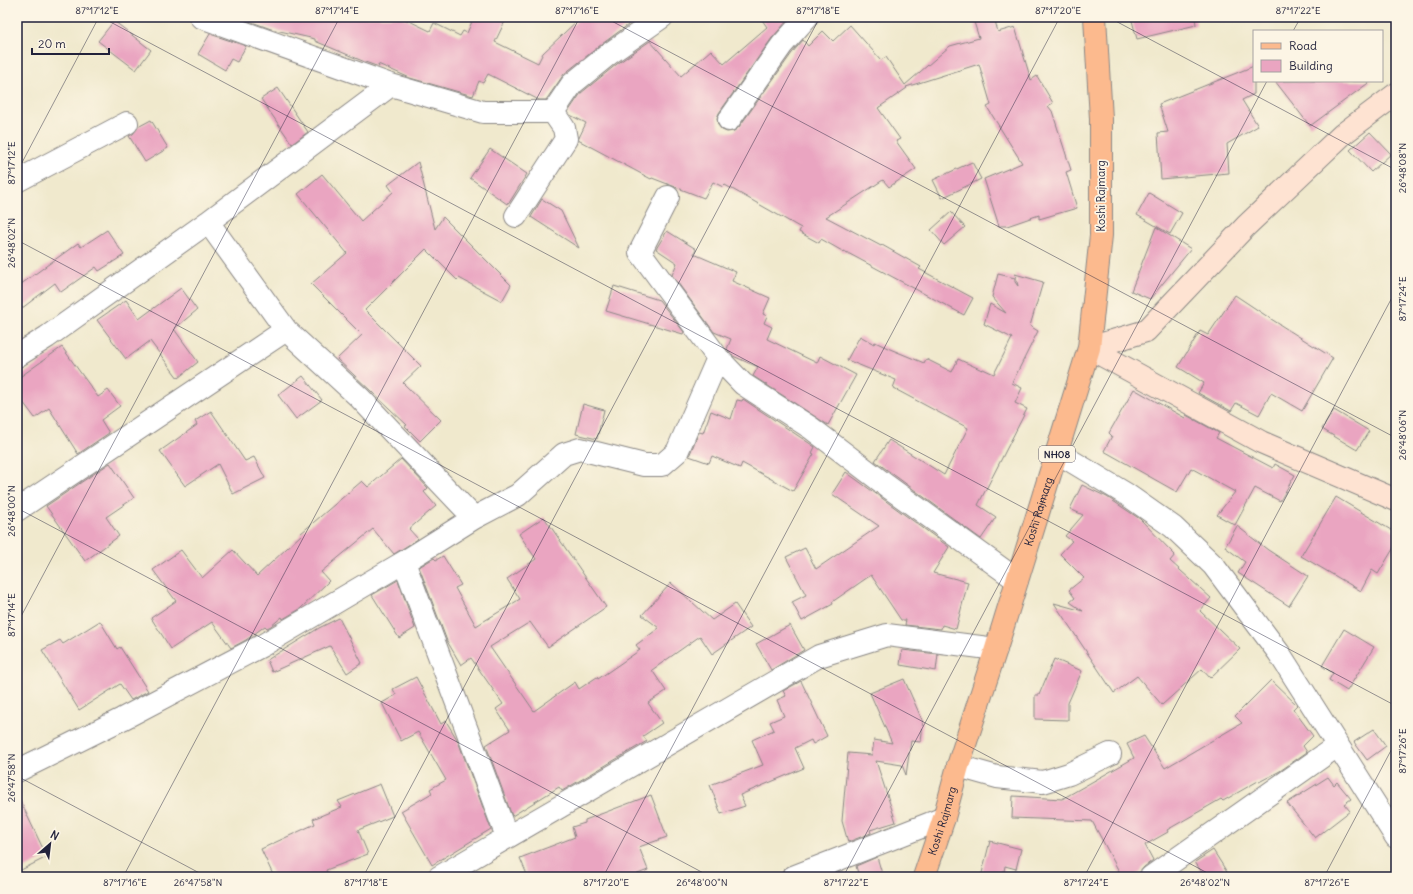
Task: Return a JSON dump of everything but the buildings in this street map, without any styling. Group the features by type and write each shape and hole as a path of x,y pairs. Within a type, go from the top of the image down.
{"main road":[{"name":"Koshi Rajmarg","path":"924,877 944,818 958,766 1058,453 1089,348 1101,235 1101,119 1095,17"}],"street":[{"path":"201,17 391,85 483,112 553,112"},
{"path":"553,112 572,84 609,54 662,17"},
{"path":"729,120 782,45 807,17"},
{"path":"17,356 47,337 208,222 391,85"},
{"path":"1089,348 1146,331 1246,226 1337,139 1396,94"},
{"path":"516,216 566,139 564,128 553,112"},
{"path":"17,180 127,123"},
{"path":"668,197 640,252 718,358 743,384 811,428 887,486 1017,580"},
{"path":"208,222 286,330 360,398 474,518"},
{"path":"17,510 286,330"},
{"path":"1089,348 1261,442 1396,500"},
{"path":"17,771 122,719 263,645 404,562 474,518 518,495 564,454 580,449 644,465 662,465 677,452 718,358"},
{"path":"1058,453 1126,494 1173,527 1213,565 1279,653 1396,837"},
{"path":"404,562 507,837"},
{"path":"439,877 819,656 887,635 996,649"},
{"path":"1151,877 1337,746"},
{"path":"958,766 997,777 1043,782 1070,774 1110,754"},
{"path":"793,877 944,818"}]}
